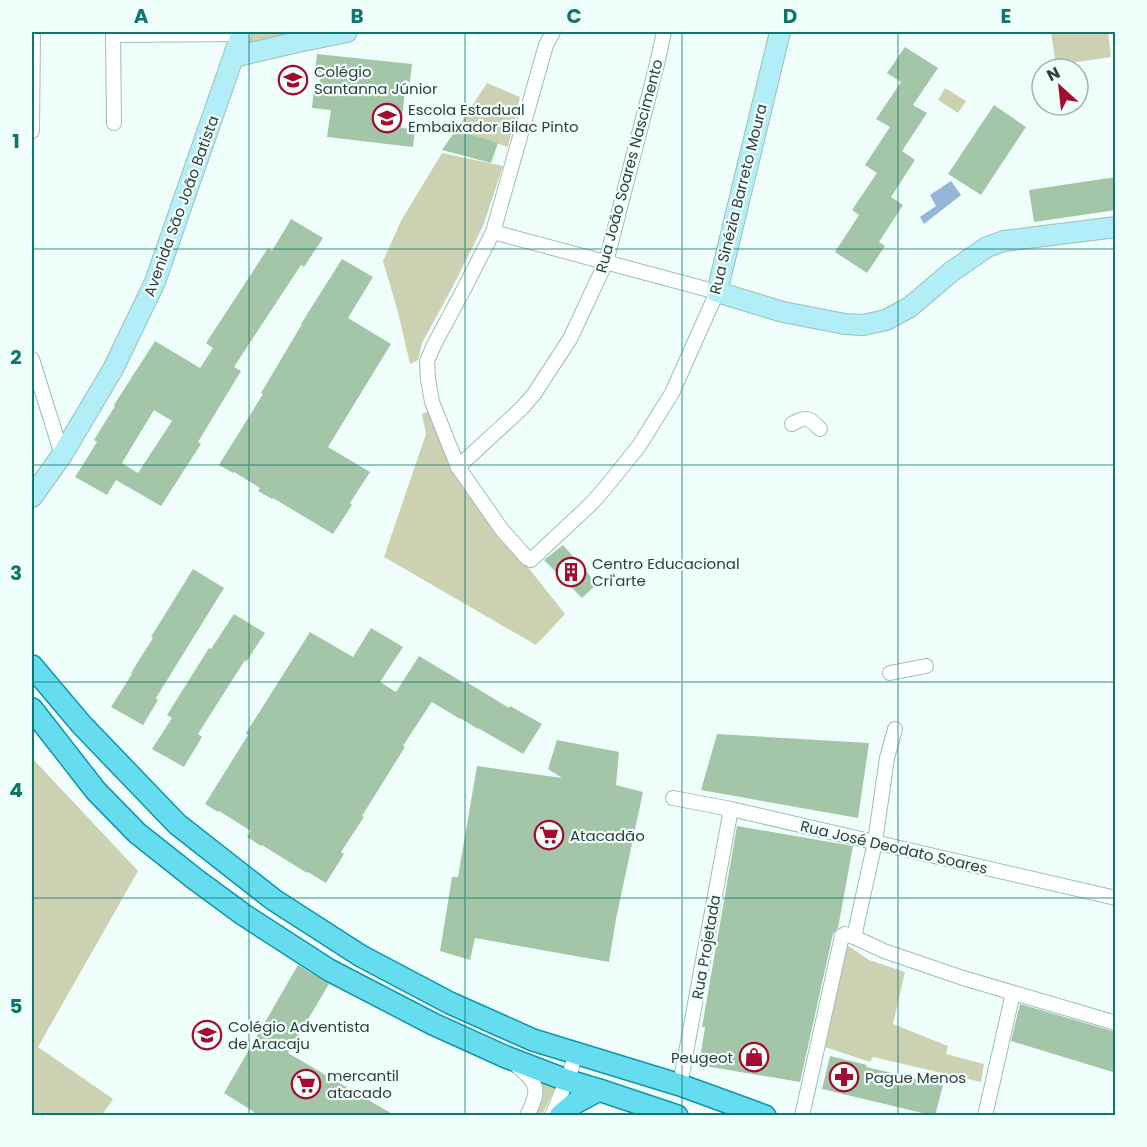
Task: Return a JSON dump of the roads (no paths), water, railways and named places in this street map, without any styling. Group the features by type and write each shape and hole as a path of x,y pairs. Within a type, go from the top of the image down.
{"main road":[{"path":"32,666 81,724 177,824 274,900 361,956 450,1003 533,1040 680,1085 765,1116"},
{"path":"32,709 96,791 137,833 244,915 329,970 433,1024 506,1058 677,1116"},
{"path":"560,1116 575,1103 599,1089"}],"street":[{"path":"32,131 33,32"},
{"path":"234,57 346,32"},
{"path":"458,467 432,402 427,361 493,232 546,45 553,32"},
{"name":"Rua João Soares Nascimento","path":"458,467 510,420 534,394 570,339 606,262 664,32"},
{"name":"Rua Sinézia Barreto Moura","path":"458,467 502,530 531,560 591,504 639,446 672,393 717,292 780,32"},
{"path":"114,123 113,33 242,33"},
{"name":"Avenida São João Batista","path":"32,497 62,454 113,369 155,282 242,33"},
{"path":"493,232 783,312 845,324 863,325 886,320 910,307 951,272 987,247 1004,241 1116,227"},
{"path":"32,359 62,454"},
{"path":"792,424 801,419 809,419 820,429"},
{"path":"890,673 926,666"},
{"path":"854,938 875,842 887,758 895,729"},
{"name":"Rua José Deodato Soares","path":"673,798 731,809 1116,898"},
{"name":"Rua Projetada","path":"680,1085 731,809"},
{"path":"802,1116 842,936 846,934 884,951 1013,993 1116,1023"},
{"path":"985,1116 1013,993"},
{"path":"552,1116 575,1052"},
{"path":"506,1058 533,1081 536,1095 527,1116"}],"water":[{"path":"951,181 961,195 924,224 920,217 936,206 930,195"}],"place":[{"name":"Colégio Santanna Júnior","path":"293,80"},
{"name":"Escola Estadual Embaixador Bilac Pinto","path":"387,118"},
{"name":"Centro Educacional Cri'arte","path":"571,572"},
{"name":"Atacadão","path":"549,835"},
{"name":"Colégio Adventista de Aracaju","path":"207,1035"},
{"name":"Peugeot","path":"754,1057"},
{"name":"Pague Menos","path":"844,1077"},
{"name":"mercantil atacado","path":"306,1084"}]}
